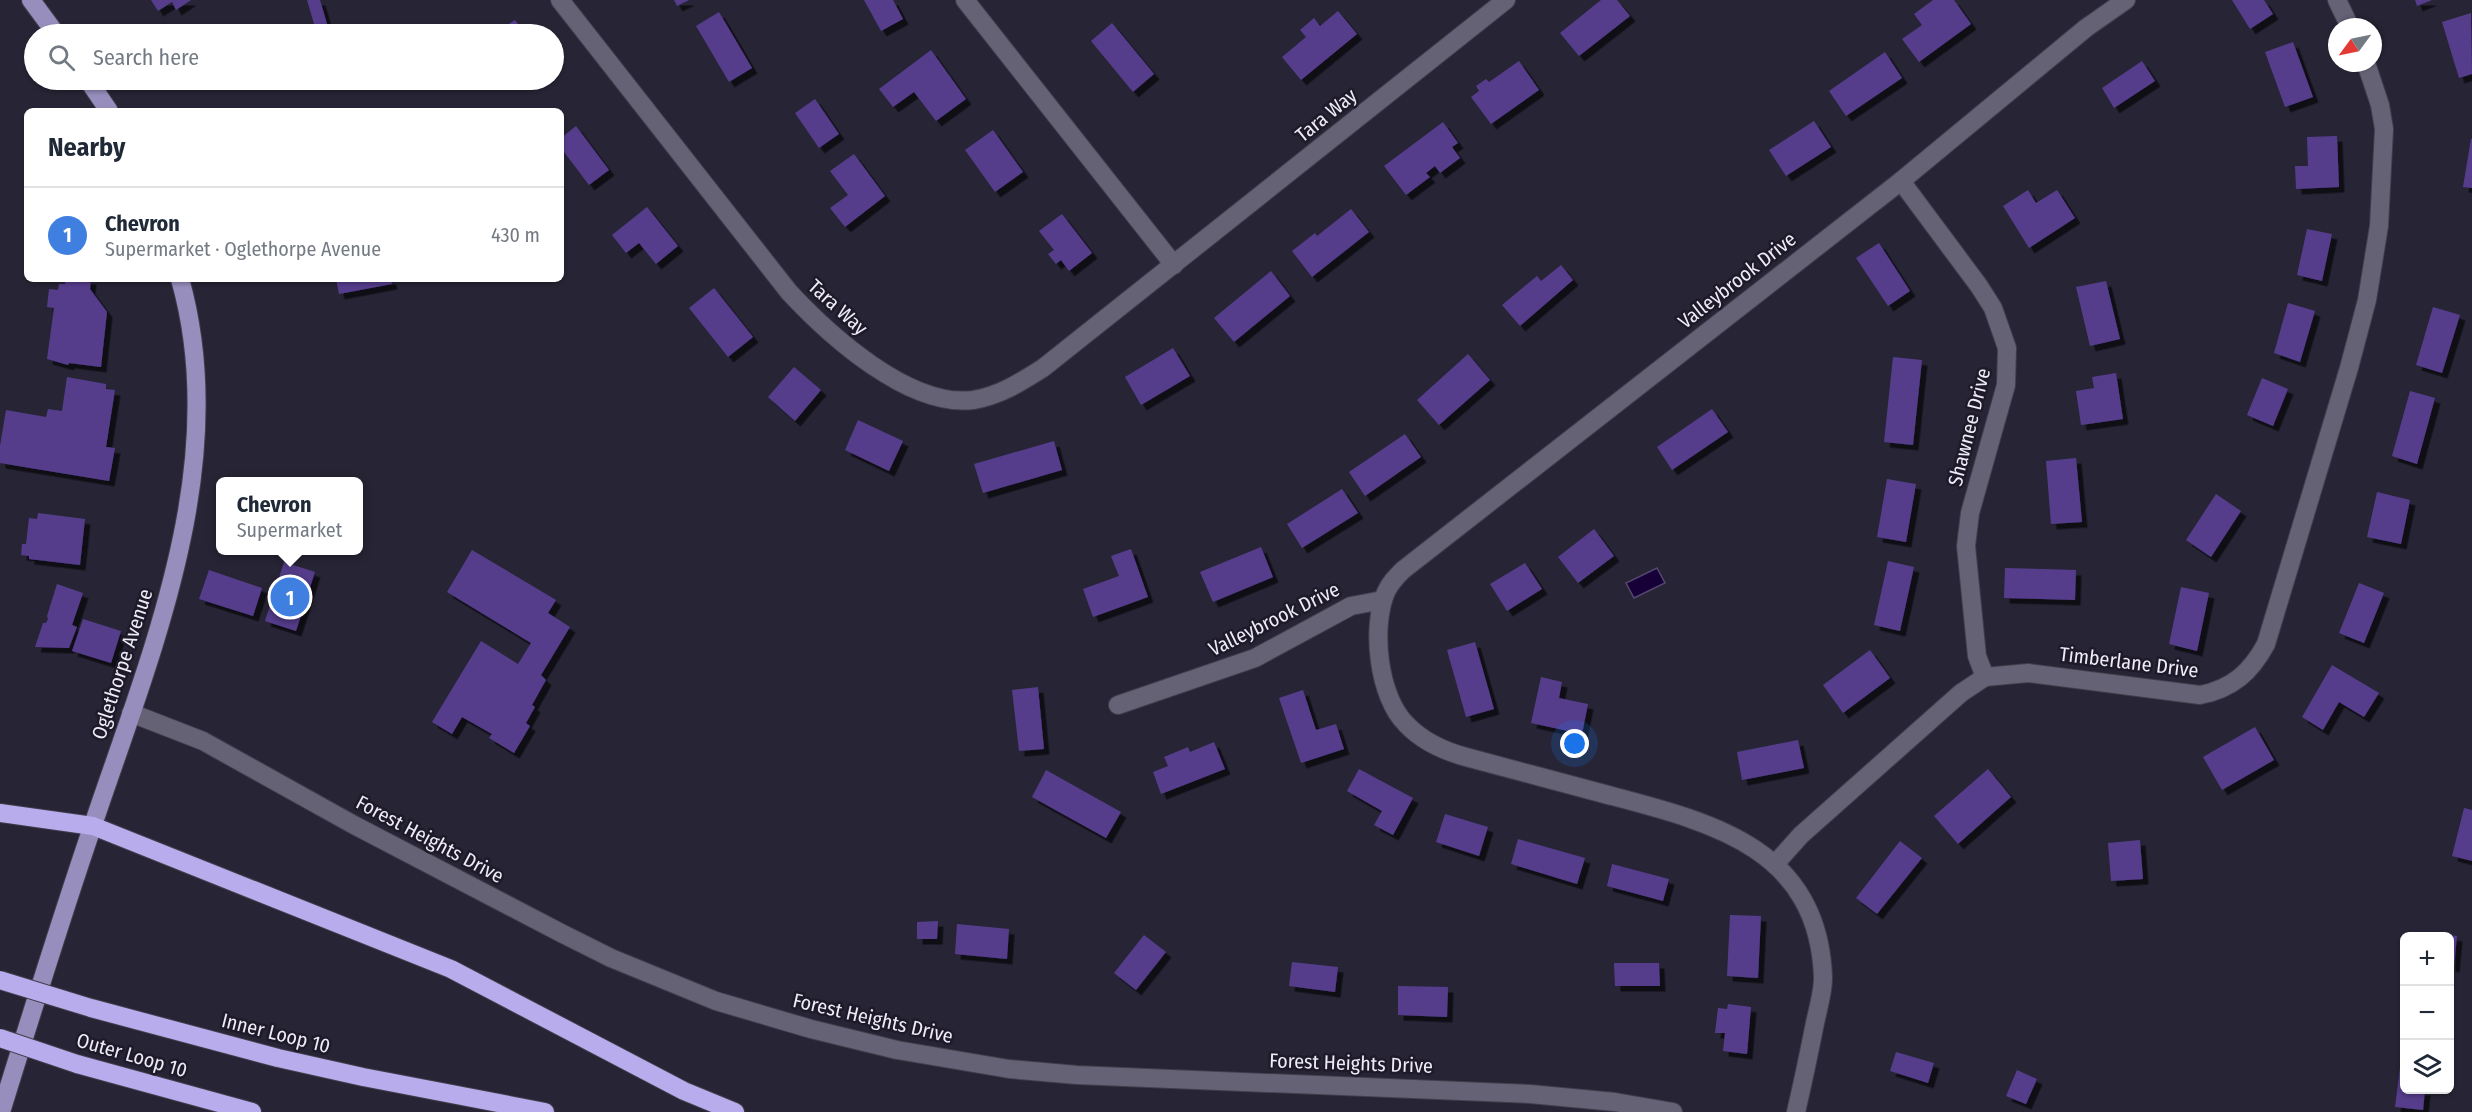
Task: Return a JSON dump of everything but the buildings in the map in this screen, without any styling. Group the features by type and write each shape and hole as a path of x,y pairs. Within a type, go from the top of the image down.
{"highway":[{"path":"0,813 93,826 451,969 684,1091 735,1112"},
{"name":"Inner Loop 10","path":"0,980 91,1008 352,1075 545,1112"},
{"name":"Outer Loop 10","path":"0,1038 77,1064 252,1112"}],"main road":[{"path":"31,0 49,24"},
{"path":"95,90 107,108"},
{"name":"Oglethorpe Avenue","path":"1,1112 177,567 187,521 195,468 197,416 192,342 181,282"}],"street":[{"name":"Tara Way","path":"560,0 789,292 833,336 860,357 922,392 948,399 971,400 992,396 1017,385 1043,368 1506,0"},
{"path":"965,0 1174,265"},
{"name":"Valleybrook Drive","path":"1775,864 1735,837 1689,816 1466,757 1432,744 1406,724 1386,692 1379,655 1383,600 1393,581 1403,570 1900,181 2086,28 2126,0"},
{"path":"2337,0 2346,18"},
{"name":"Timberlane Drive","path":"1775,864 1801,835 1961,693 1985,677 2028,673 2200,695 2217,691 2234,683 2256,662 2266,644 2322,462 2368,289 2379,226 2384,129 2380,105 2369,72"},
{"name":"Shawnee Drive","path":"1900,181 1979,286 1993,308 2007,348 2006,385 1970,513 1965,546 1977,656 1985,677"},
{"name":"Valleybrook Drive","path":"1118,705 1255,658 1352,606 1383,600"},
{"name":"Forest Heights Drive","path":"131,713 203,741 354,825 611,958 716,1001 853,1040 952,1060 1020,1070 1077,1075 1519,1093 1615,1102 1673,1112"},
{"path":"1775,864 1789,878 1800,895 1816,934 1822,962 1823,981 1796,1112"}],"shaded area":[{"path":"1657,568 1665,583 1634,598 1626,583"}],"place":[{"name":"Chevron","path":"290,597"}]}
